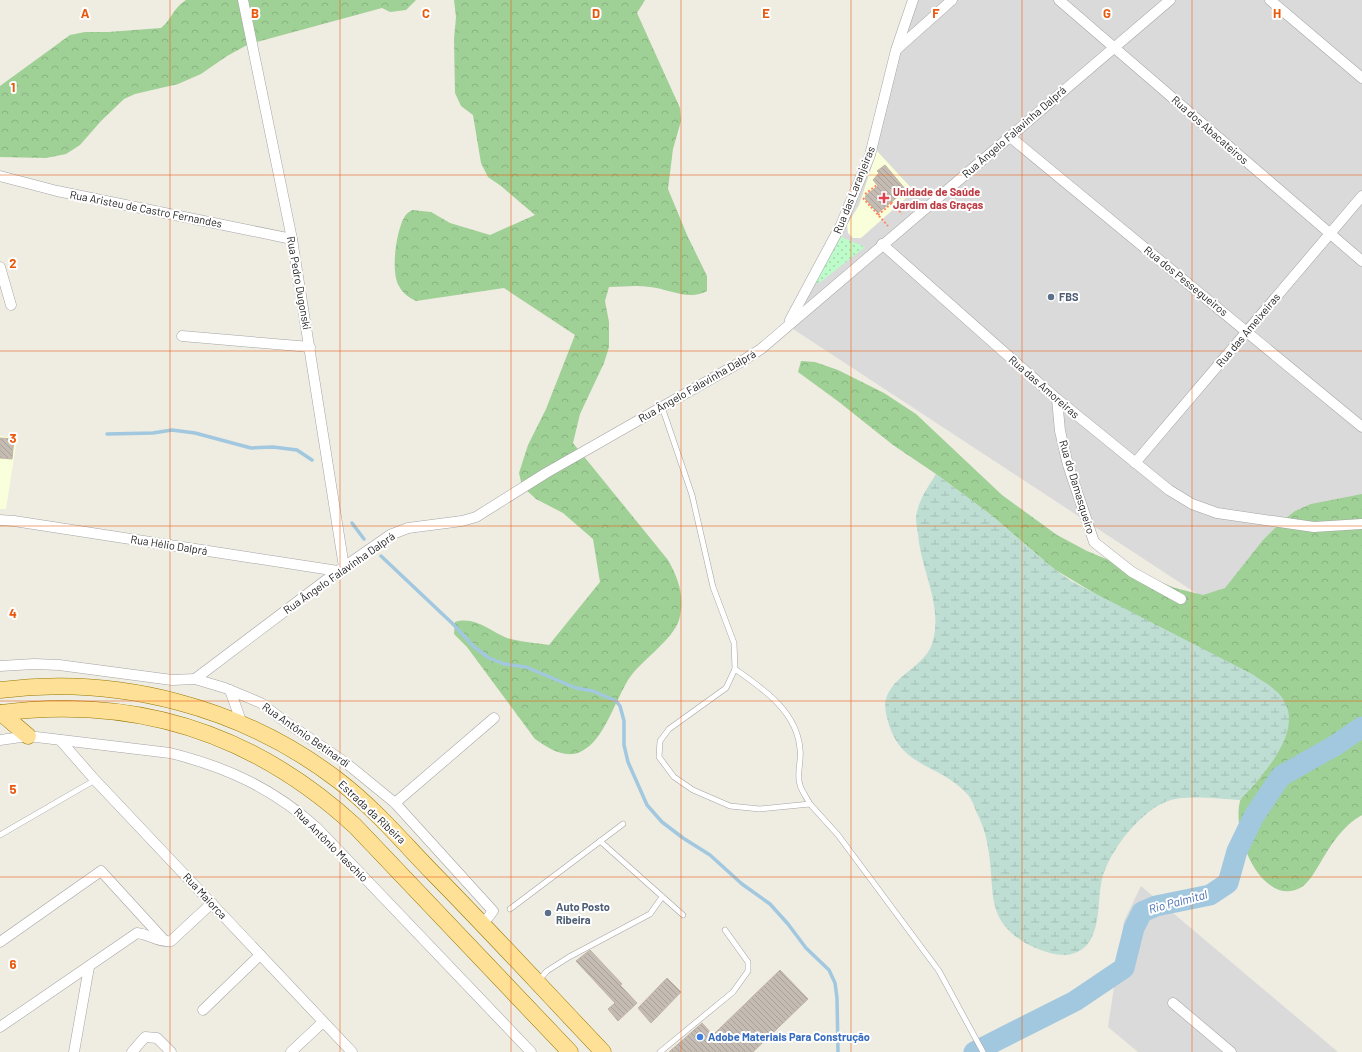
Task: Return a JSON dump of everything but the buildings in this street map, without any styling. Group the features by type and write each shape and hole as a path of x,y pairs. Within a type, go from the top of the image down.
{"main road":[{"name":"Estrada da Ribeira","path":"0,690 62,686 100,688 136,693 206,710 242,724 288,747 339,781 388,826 483,924 603,1052"},
{"name":"Estrada da Ribeira","path":"1,713 60,708 84,708 131,713 175,723 216,737 280,767 323,798 355,826 570,1052"},
{"path":"1,713 28,736"}],"street":[{"name":"Rua Pedro Dugonski","path":"243,0 292,239 310,347 341,569"},
{"name":"Rua das Laranjeiras","path":"787,325 841,225 870,155 896,50 913,0"},
{"path":"896,50 952,0"},
{"name":"Rua dos Abacateiros","path":"1059,0 1362,261"},
{"name":"Rua Ângelo Falavinha Dalprá","path":"195,679 341,569 390,535 408,528 462,521 476,517 546,473 761,349 894,233 909,222 1170,0"},
{"path":"1270,0 1362,78"},
{"name":"Rua dos Pessegueiros","path":"1009,136 1362,427"},
{"name":"Rua Aristeu de Castro Fernandes","path":"0,176 57,191 292,239"},
{"name":"Rua das Ameixeiras","path":"1135,463 1362,196"},
{"name":"Rua das Amoreiras","path":"882,244 1057,399 1169,490 1192,504 1217,513 1314,527 1362,524"},
{"path":"0,267 11,305"},
{"path":"182,336 310,347"},
{"name":"Rua do Damasqueiro","path":"1057,399 1060,431 1068,465 1094,542 1132,572 1182,599"},
{"name":"Rua Hélio Dalprá","path":"0,520 341,569"},
{"name":"Rua Antônio Betinardi","path":"0,666 34,664 59,665 172,680 195,679 230,690 261,703 283,720 346,763 395,803 493,911 483,924"},
{"path":"230,690 242,724"},
{"path":"395,803 494,718"},
{"name":"Rua Antônio Maschio","path":"0,740 28,736 149,750 190,758 224,770 275,794 297,810 317,828 531,1052"},
{"name":"Rua Maiorca","path":"60,740 95,780 352,1052"},
{"path":"0,942 101,871 166,942"},
{"path":"0,1027 137,933 145,934 166,942 171,941 212,903"},
{"path":"203,1010 260,955"},
{"path":"74,1052 89,967"},
{"path":"1173,1003 1231,1052"},
{"path":"291,1052 323,1022"},
{"path":"132,1052 145,1037 157,1038 170,1052"}],"lane":[{"path":"662,407 692,495 713,587 734,643 734,669 726,688 669,730 660,741 660,757 674,777 693,790 730,806 760,809 810,804"},
{"path":"734,669 765,692 785,710 794,725 800,748 799,785 810,804 838,834 934,965 983,1052"},
{"path":"0,835 95,780"},
{"path":"510,909 623,824"},
{"path":"600,841 683,915"},
{"path":"537,982 547,971 569,957 650,914 662,897"},
{"path":"660,1052 733,992 748,971 748,962 726,930"}],"path":[{"path":"877,185 863,198 894,233"},
{"path":"878,215 892,202 909,222"}],"shaded area":[{"path":"913,0 1362,0 1362,702 787,325 870,155"},
{"name":"Unidade de Saúde Jardim das Graças","path":"877,151 914,191 861,238 853,238 848,233 847,225 859,205"},
{"path":"0,436 17,438 6,509 0,509"},
{"path":"1141,886 1338,1052 1138,1052 1108,1027 1124,921"}],"green space":[{"path":"186,0 416,0 406,10 390,12 382,8 249,44 227,56 201,74 178,84 135,94 124,99 101,121 80,145 66,154 46,158 0,157 0,86 70,35 85,32 108,32 161,28 178,6"},
{"path":"454,0 645,0 637,13 680,108 681,121 673,149 668,189 687,235 707,276 707,291 693,295 679,294 645,286 609,287 605,301 609,322 609,347 604,363 580,414 573,443 668,560 680,589 681,612 676,628 640,665 628,680 597,738 590,746 582,751 570,754 557,752 535,739 467,647 454,634 455,622 469,621 482,625 507,638 549,645 600,582 593,539 563,513 536,499 522,486 519,473 528,445 546,409 575,335 504,288 416,301 403,292 396,278 395,260 399,231 405,215 412,210 431,212 450,223 490,235 535,215 488,177 481,163 473,115 461,106 455,93 454,39 456,17"},
{"path":"839,236 865,247 818,284 816,281"},
{"path":"801,361 815,362 838,370 884,393 916,414 1002,495 1057,535 1087,551 1175,588 1203,595 1225,588 1263,540 1295,511 1311,504 1362,494 1362,815 1348,825 1337,837 1306,884 1295,890 1285,891 1277,889 1264,880 1252,864 1247,854 1240,832 1240,801 1267,768 1287,732 1094,593 1054,569 991,515 936,474 893,445 798,372"},
{"path":"936,474 991,515 1054,569 1071,581 1252,674 1277,691 1283,699 1288,712 1289,725 1285,739 1278,753 1269,767 1240,800 1186,798 1171,800 1149,812 1138,821 1119,844 1106,868 1102,879 1098,913 1093,936 1087,945 1079,951 1067,955 1058,955 1029,945 1014,935 1004,925 994,903 985,833 972,801 956,784 920,763 899,745 891,731 886,713 886,701 889,692 895,683 927,653 932,644 935,630 934,603 920,548 916,517 921,500"}],"waterway":[{"path":"107,434 153,433 172,430 195,433 251,448 273,447 297,450 312,460"},
{"path":"352,523 364,539"},
{"path":"381,556 454,625 473,646 489,658 504,664 526,667 576,688 593,691 616,701 620,706 624,721 624,745 628,762 647,805 662,822 683,838 710,855 742,884 770,904 788,924 806,948 829,970 835,983 837,998 838,1052"},
{"name":"Rio Palmital","path":"974,1052 1075,1001 1124,968 1134,928 1142,912 1156,906 1210,895 1228,883 1237,851 1254,816 1281,776 1336,745 1362,727"}],"place":[{"name":"Unidade de Saúde Jardim das Graças","path":"884,198"},
{"name":"FBS","path":"1051,297"},
{"name":"Auto Posto Ribeira","path":"548,913"},
{"name":"Adobe Materiais Para Construção","path":"700,1037"}]}
